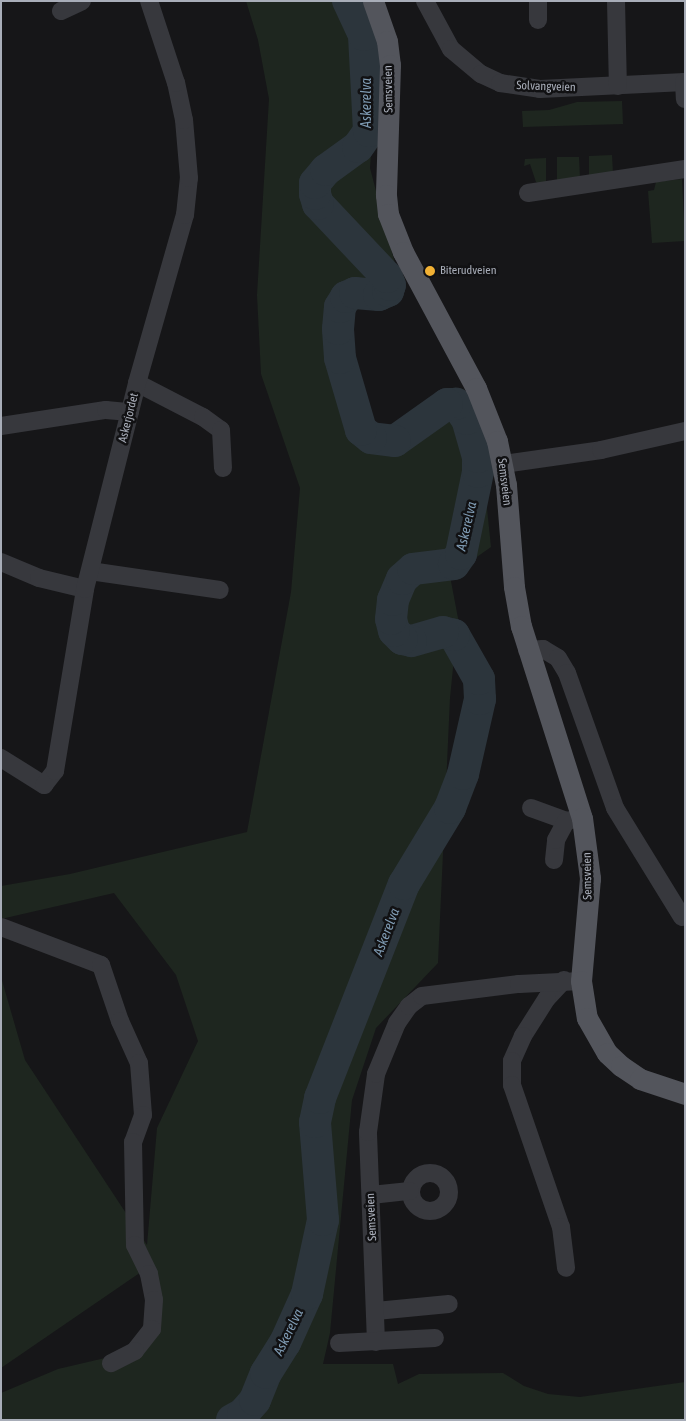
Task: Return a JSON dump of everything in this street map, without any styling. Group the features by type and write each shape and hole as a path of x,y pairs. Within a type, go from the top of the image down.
{"main road":[{"name":"Semsveien","path":"373,1 387,41 390,65 386,186 388,214 403,252 476,388 503,464 514,586 527,650 564,754 574,820 590,878 572,981 587,1018 606,1053 640,1079 685,1094"}],"street":[{"path":"60,11 82,1"},
{"name":"Askerjordet","path":"1,758 44,785 55,771 85,589 137,383 183,225 189,178 184,120 176,83 149,1"},
{"name":"Solvangveien","path":"425,1 451,49 481,74 500,83 540,90 684,82 685,100"},
{"path":"538,1 538,20"},
{"path":"616,1 618,86"},
{"path":"528,193 685,169"},
{"path":"137,383 203,417 221,430 223,468"},
{"path":"1,426 106,410 130,412"},
{"path":"503,464 601,450 685,431"},
{"path":"1,562 39,578 85,589"},
{"path":"90,571 220,590"},
{"path":"527,650 543,649 558,658 568,673 615,808 682,917"},
{"path":"531,808 574,820 556,840 554,860"},
{"path":"1,927 101,965 120,1021 139,1063 143,1116 133,1142 135,1245 149,1274 154,1300 152,1328 135,1351 112,1363"},
{"path":"566,1268 561,1227 512,1085 512,1062 523,1036 547,998 572,981"},
{"name":"Semsveien","path":"376,1342 368,1132 372,1094 397,1023 408,1006 422,996 445,992 572,981"},
{"path":"371,1195 410,1191"},
{"path":"376,1311 449,1304"},
{"path":"339,1343 435,1338"}],"shaded area":[{"path":"246,1 354,1 364,18 376,82 370,168 399,279 388,291 379,295 355,293 346,297 340,307 338,329 340,358 361,430 371,438 395,441 439,407 456,404 483,470 491,547 450,576 458,618 450,698 438,963 376,1028 352,1100 330,1333 323,1364 393,1364 398,1384 419,1374 503,1373 524,1386 548,1394 580,1397 685,1382 685,1420 1,1420 1,1393 58,1369 135,1351 152,1329 147,1249 144,1270 1,1368 1,977 25,1060 147,1245 157,1128 198,1041 176,975 114,893 1,919 1,886 70,874 247,832 291,592 300,488 261,374 257,295 269,99 258,40"},
{"path":"622,101 623,124 523,127 522,111 549,110 577,102"},
{"path":"612,155 613,173 589,180 589,156"},
{"path":"557,157 579,157 580,178 557,184"},
{"path":"546,158 546,187 536,182 530,164 524,166 525,159"},
{"path":"682,179 685,241 652,243 648,191 654,190 656,182"}],"waterway":[{"name":"Askerelva","path":"232,1420 243,1414 255,1400 266,1373 285,1343 307,1294 323,1220 315,1122 320,1098 404,884 450,808 463,774 480,699 479,679 454,635 443,632 411,641 402,639 394,631 391,619 393,600 402,579 413,569 454,564 461,554 478,472 478,457 467,419 456,404 447,404 395,441 371,438 361,430 340,358 338,329 340,307 346,297 355,293 379,295 388,291 390,285 387,277 318,204 315,194 315,183 326,170 358,147 369,131 364,35 348,1"}],"place":[{"name":"Biterudveien","path":"430,271"}]}
